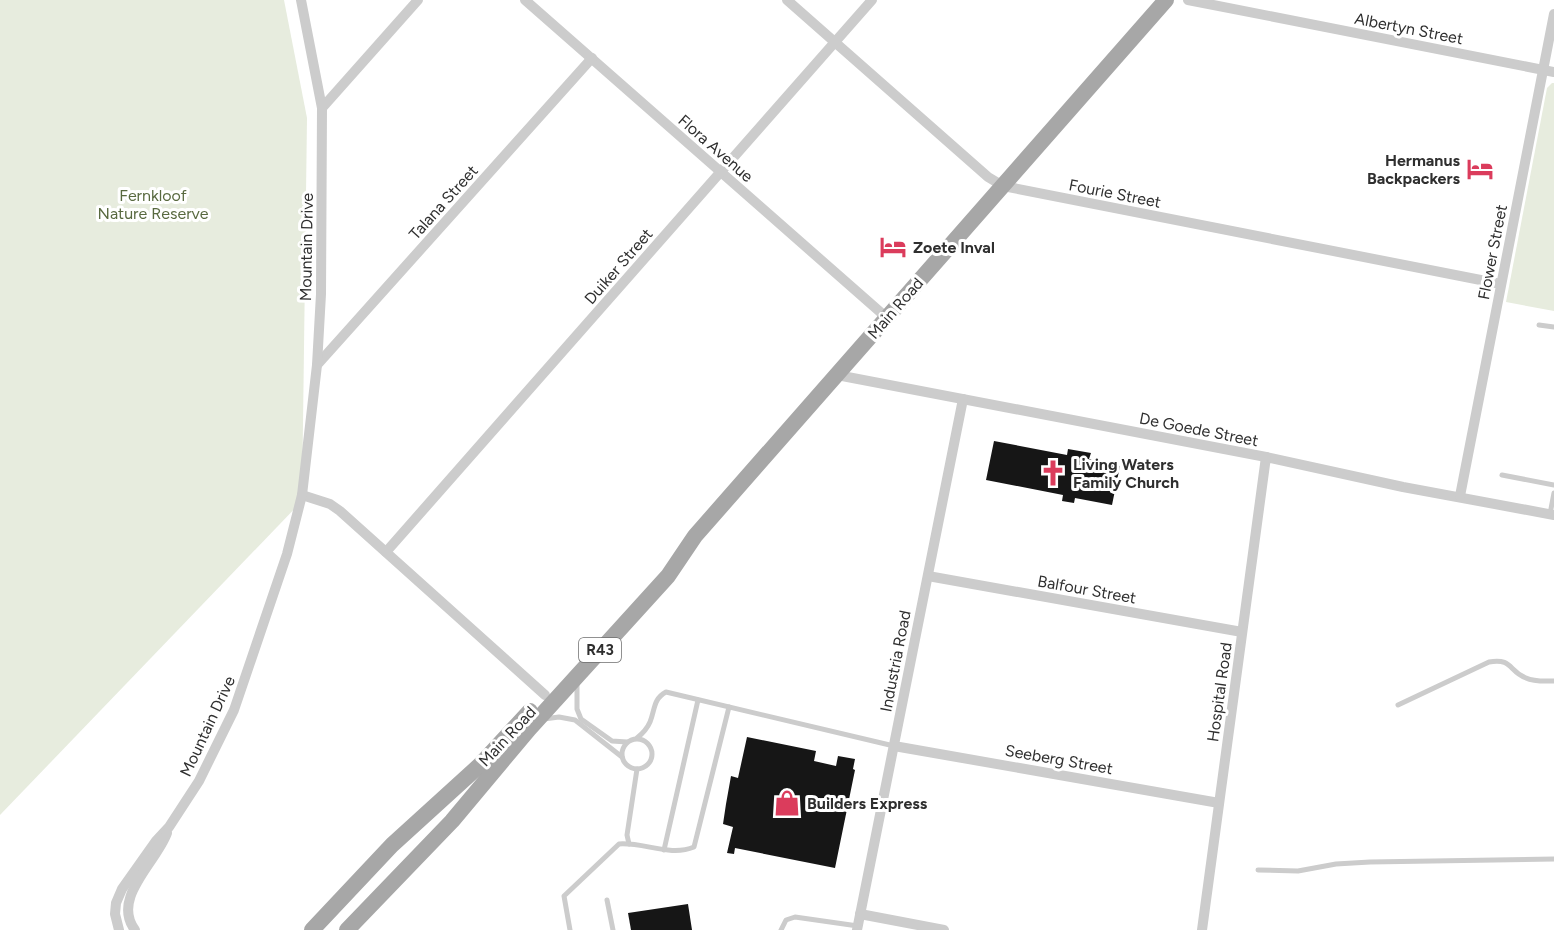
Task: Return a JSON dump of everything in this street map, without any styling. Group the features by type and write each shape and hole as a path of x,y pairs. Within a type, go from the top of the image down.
{"main road":[{"name":"Main Road","path":"312,930 392,845 481,764 660,567 695,536 1166,0"},
{"name":"Main Road","path":"347,930 452,821 536,721 668,576 695,536"}],"street":[{"name":"Mountain Drive","path":"119,930 115,914 116,903 122,889 156,841 169,827 199,781 234,710 287,554 302,495 317,365 321,294 322,108 301,0"},
{"path":"322,108 418,0"},
{"name":"Flora Avenue","path":"525,0 887,318"},
{"name":"Fourie Street","path":"787,0 988,177 1003,186 1501,284"},
{"name":"Duiker Street","path":"386,552 872,0"},
{"name":"Albertyn Street","path":"1188,0 1549,71"},
{"name":"Flower Street","path":"1460,496 1501,284 1549,71 1554,14"},
{"name":"Talana Street","path":"317,365 592,58"},
{"name":"De Goede Street","path":"837,375 1552,515"},
{"name":"Industria Road","path":"857,928 963,399"},
{"name":"Hospital Road","path":"1202,930 1266,458"},
{"path":"302,495 330,504 545,695"},
{"name":"Balfour Street","path":"928,576 1242,632"},
{"name":"Seeberg Street","path":"894,746 1219,803"},
{"name":"Mountain Drive","path":"135,930 129,922 128,901 162,845 169,827"},
{"path":"860,914 944,930"}],"lane":[{"path":"1539,325 1554,327"},
{"path":"1502,475 1554,485"},
{"path":"1552,515 1554,493"},
{"path":"1398,705 1489,662 1500,660 1507,662 1519,675 1527,679 1554,681"},
{"path":"585,667 576,687 577,709 581,718 612,741 627,742 637,738 650,722 659,696 666,692 894,746"},
{"path":"664,850 698,700"},
{"path":"570,930 564,896 619,844 664,850 687,850 694,847 729,707"},
{"path":"536,721 559,717 572,718 622,757 627,766 637,770 647,766 652,751 647,742 637,738"},
{"path":"622,757 622,751 627,742"},
{"path":"629,844 627,835 637,770"},
{"path":"1258,870 1298,872 1336,864 1370,862 1554,859"},
{"path":"607,900 613,930"},
{"path":"781,930 786,920 795,917 857,928"}],"green space":[{"name":"Fernkloof Nature Reserve","path":"0,0 284,0 307,118 302,501 0,815"},
{"path":"1554,83 1554,311 1506,302 1547,88"}],"building":[{"name":"Living Waters Family Church","path":"994,441 1067,455 1068,449 1091,453 1089,459 1120,466 1112,505 1075,498 1074,503 1062,501 1063,495 986,480"},
{"name":"Builders Express","path":"747,737 816,751 814,761 836,766 838,756 855,759 853,769 855,770 835,868 735,848 734,854 727,853 733,827 723,824 726,804 731,776 738,778"},
{"path":"688,904 692,930 631,930 628,913"}],"place":[{"name":"Hermanus Backpackers","path":"1480,169"},
{"name":"Zoete Inval","path":"893,247"},
{"name":"Living Waters Family Church","path":"1053,473"},
{"name":"Builders Express","path":"787,803"}]}
